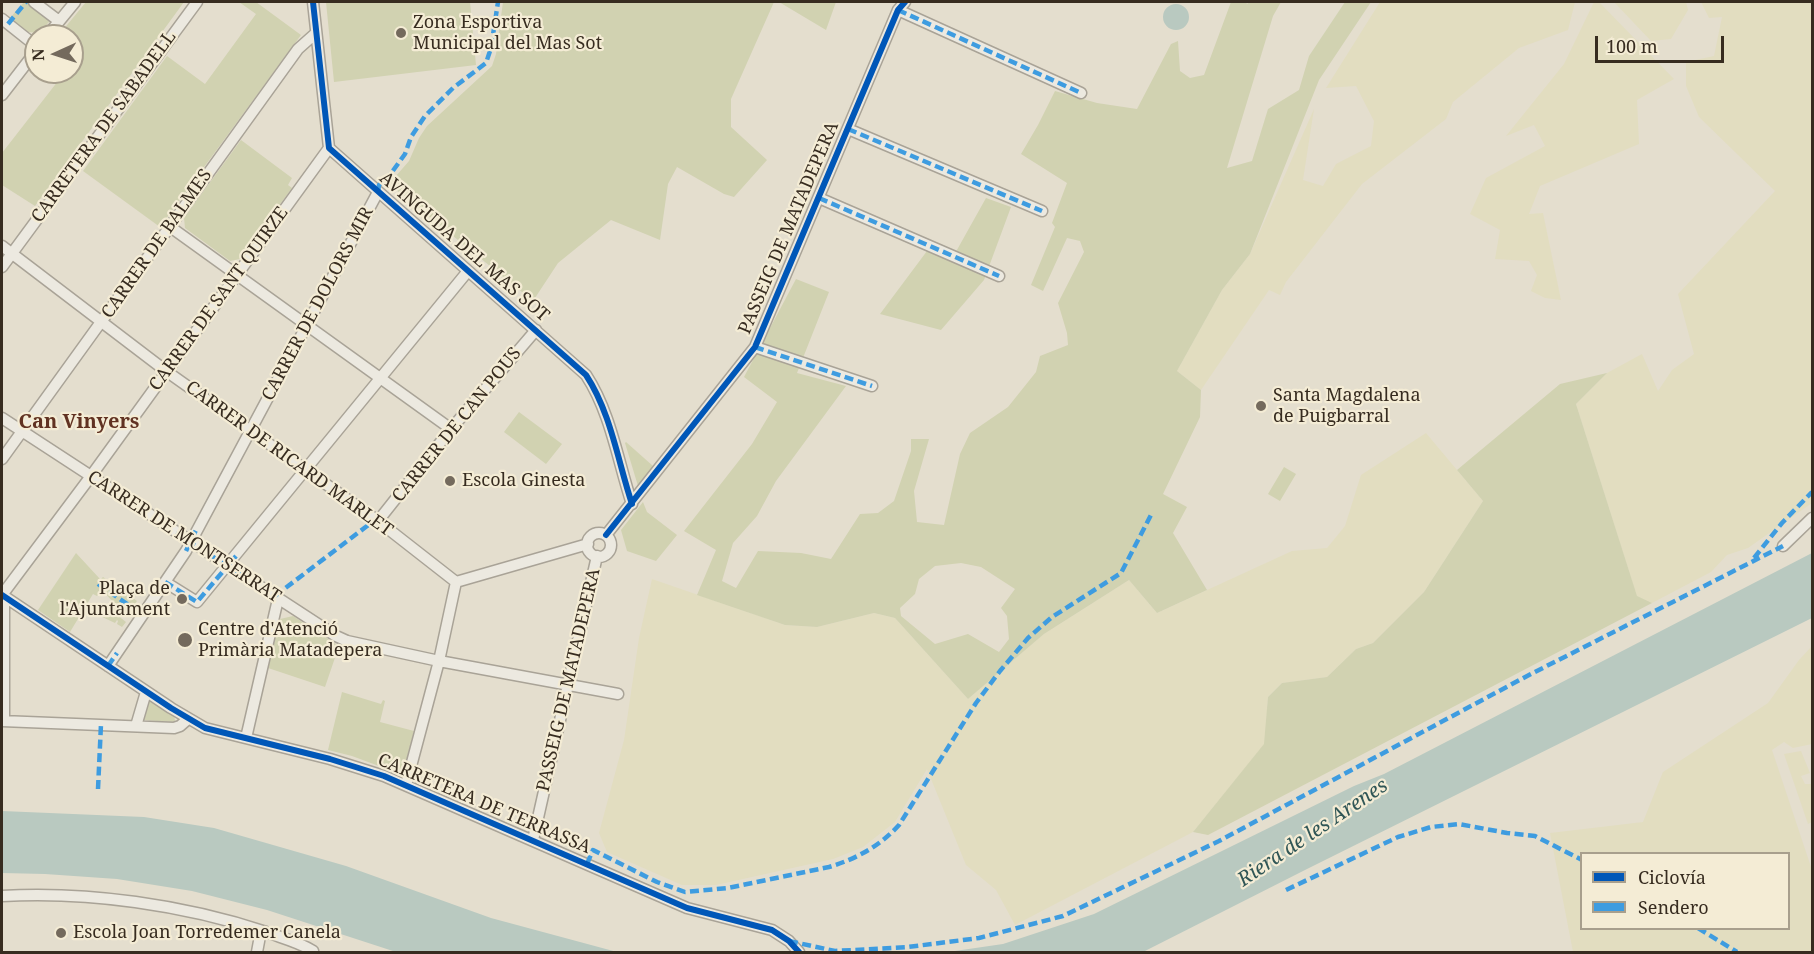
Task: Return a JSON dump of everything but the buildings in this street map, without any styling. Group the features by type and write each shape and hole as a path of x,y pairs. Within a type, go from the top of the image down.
{"street":[{"path":"34,2 59,21"},
{"path":"57,24 75,2"},
{"name":"CARRETERA DE SABADELL","path":"2,267 197,2"},
{"path":"313,2 329,148"},
{"path":"902,6 1081,93"},
{"name":"PASSEIG DE MATADEPERA","path":"606,535 755,347 902,6"},
{"path":"2,19 24,36"},
{"name":"CARRER DE BALMES","path":"2,459 298,49 316,33"},
{"path":"2,95 24,67"},
{"path":"848,129 1042,211"},
{"name":"AVINGUDA DEL MAS SOT","path":"329,148 586,375 595,389 632,504"},
{"name":"CARRER DE SANT QUIRZE","path":"2,595 329,148"},
{"name":"CARRER DE DOLORS MIR","path":"108,666 191,542 378,192"},
{"path":"819,198 999,276"},
{"path":"169,226 451,429"},
{"name":"CARRER DE RICARD MARLET","path":"2,246 101,323 250,432 378,521 456,582"},
{"path":"165,582 197,602 468,271"},
{"name":"CARRER DE CAN POUS","path":"378,521 451,429 536,330"},
{"path":"755,347 872,386"},
{"name":"CARRER DE MONTSERRAT","path":"2,418 347,641 439,661 618,694"},
{"path":"1783,546 1812,518"},
{"path":"594,534 606,535 611,543 610,550 603,556 597,556 590,551 588,544 590,538 594,534"},
{"path":"406,785 439,661 456,582 588,544"},
{"name":"PASSEIG DE MATADEPERA","path":"533,840 597,556"},
{"path":"2,595 4,604 3,721 177,728 188,719"},
{"name":"CARRETERA DE TERRASSA","path":"2,595 146,692 205,728 344,762 406,785 687,908 768,928 789,941 799,952"},
{"path":"246,738 278,598"},
{"path":"136,726 146,692"},
{"path":"2,896 101,899 177,910 251,927 304,945 315,952"},
{"path":"251,927 260,936 257,952"},
{"path":"297,952 315,952"}],"shaded area":[{"path":"1380,2 1575,2 1568,30 1519,48 1453,102 1446,119 1362,184 1286,282 1280,295 1269,290 1201,390 1177,371 1222,290 1250,254 1314,109 1303,180 1323,186 1336,164 1371,146 1374,121 1356,86 1326,88"},
{"path":"1594,2 1599,2 1674,79 1637,100 1639,144 1540,186 1529,214 1543,213 1561,300 1545,298 1531,291 1537,275 1529,261 1495,259 1500,230 1470,214 1486,178 1545,146 1534,125 1506,136 1564,64"},
{"path":"1614,2 1686,2 1688,10 1671,39 1651,41"},
{"path":"1701,2 1812,2 1812,503 1748,548 1727,555 1711,572 1652,603 1637,597 1576,404 1607,373 1642,354 1658,391 1672,370 1694,354 1678,294 1775,191 1699,117 1686,86 1686,62 1714,56 1722,17 1709,18"},
{"path":"1426,433 1483,501 1424,592 1373,643 1356,649 1327,677 1282,683 1268,697 1265,744 1193,832 1015,925 996,890 966,865 927,769 895,822 863,847 833,859 716,885 682,885 607,852 599,833 624,740 639,638 652,579 785,625 817,627 874,613 895,618 968,699 1044,634 1129,580 1157,613 1292,551 1327,548 1345,526 1361,475"},
{"path":"1812,646 1812,744 1793,748 1784,742 1772,750 1812,870 1812,952 1573,952 1550,833 1643,822 1663,772 1768,703"},
{"path":"1801,751 1810,773 1801,776 1805,784 1812,784 1812,822 1808,824 1784,754"}],"green space":[{"path":"24,2 29,2 52,19 47,24 24,24 24,29 10,18"},
{"path":"86,2 184,2 35,206 2,185 2,153 56,84 84,84 84,24 68,24"},
{"path":"239,2 256,2 301,35 160,227 83,171 167,56 205,84 256,14"},
{"name":"Zona Esportiva Municipal del Mas Sot","path":"326,2 470,2 476,65 334,82"},
{"path":"503,2 774,2 731,99 731,127 767,160 734,197 724,194 677,167 668,184 660,240 611,220 558,263 533,301 389,184 409,161 427,126 492,66 496,54"},
{"path":"779,2 836,2 826,30"},
{"path":"1231,2 1246,2 1247,4 1249,2 1281,2 1273,16 1227,168 1252,161 1268,109 1299,90 1309,56 1345,2 1371,2 1319,80 1250,254 1222,290 1177,371 1201,390 1200,417 1163,494 1187,507 1173,533 1207,590 1157,613 1129,580 1044,634 968,699 895,618 874,613 817,627 785,625 697,595 716,550 684,531 752,444 777,402 744,377 796,279 829,292 797,373 846,386 776,481 757,516 733,543 722,581 736,588 758,551 801,553 831,559 860,514 878,513 894,501 911,451 911,439 929,439 914,491 917,522 944,525 960,454 970,433 1008,407 1036,372 1040,356 1068,345 1067,333 1058,303 1084,252 1080,241 1067,238 1043,291 1031,285 1055,227 1052,223 1067,183 1021,154 1055,91 1097,103 1137,109 1171,44 1178,41 1180,71 1190,78 1204,75","holes":["961,563 981,567 1015,589 1001,608 1007,616 1009,639 999,652 968,634 935,644 901,616 900,608 915,594 919,579 935,566"]},
{"path":"241,140 292,178 288,185 292,188 240,259 230,261 185,228 184,218"},
{"path":"986,198 1011,207 984,280 941,330 880,314 927,251 953,257"},
{"path":"1607,373 1576,404 1637,596 1652,603 1208,835 1193,832 1264,744 1268,697 1282,683 1327,677 1356,649 1373,643 1424,592 1483,501 1457,470 1560,384"},
{"path":"519,412 562,444 546,464 504,432"},
{"path":"625,443 653,466 638,486"},
{"path":"1284,467 1296,474 1280,501 1268,494"},
{"path":"643,502 647,512 677,535 656,561 627,551 621,530"},
{"path":"76,553 100,579 98,582 103,577 137,601 133,606 134,609 125,603 117,615 126,622 122,627 117,624 117,620 115,623 98,615 104,605 114,603 102,590 97,596 93,594 70,632 38,610"},
{"path":"293,616 339,646 325,687 268,668 280,619"},
{"path":"342,692 381,704 383,700 385,701 380,722 414,731 404,769 395,772 328,750"},
{"path":"150,699 174,715 175,721 143,720"}],"water":[{"path":"1176,4 1185,8 1189,17 1185,26 1176,30 1167,26 1163,17 1167,8"},
{"name":"Riera de les Arenes","path":"1812,553 1812,618 1143,952 948,952 1003,944 1094,914 1354,786 1384,774"},
{"path":"2,811 144,817 214,828 346,866 491,918 617,952 396,952 267,910 192,891 117,879 2,873"}],"marked path":[{"path":"8,24 26,2"},
{"path":"378,192 379,185 405,154 411,137 425,116 453,88 486,63 491,48 498,2"},
{"path":"898,10 1081,93"},
{"path":"848,129 1042,211"},
{"path":"819,198 999,276"},
{"path":"755,347 872,386"},
{"path":"1754,558 1782,523 1812,492"},
{"path":"587,864 593,850 657,882 685,892 728,888 829,867 867,851 899,825 976,703 1028,638 1052,617 1121,573 1152,513"},
{"path":"275,596 367,526 378,521"},
{"path":"186,551 196,530"},
{"path":"176,533 241,575"},
{"path":"789,941 835,951 908,947 979,938 1063,916 1219,841 1529,675 1783,546"},
{"path":"165,582 197,602 236,556"},
{"path":"98,584 143,615"},
{"path":"108,666 117,653"},
{"path":"98,789 101,724"},
{"path":"1286,890 1398,837 1431,827 1459,824 1535,836 1580,859"},
{"path":"1701,930 1737,952"}],"cycle path":[{"path":"313,2 329,148 586,375 608,421 632,504"},
{"path":"606,535 755,347 898,10 905,2"},
{"path":"2,595 171,708 205,728 330,759 384,776 687,908 772,930 789,941 799,952"}],"place":[{"name":"Zona Esportiva Municipal del Mas Sot","path":"401,33"},
{"name":"Santa Magdalena de Puigbarral","path":"1261,406"},
{"name":"Escola Ginesta","path":"450,481"},
{"name":"Plaça de l'Ajuntament","path":"182,599"},
{"name":"Centre d'Atenció Primària Matadepera","path":"185,640"},
{"name":"Escola Joan Torredemer Canela","path":"61,933"}],"district":[{"name":"Can Vinyers","path":"79,422"}]}
